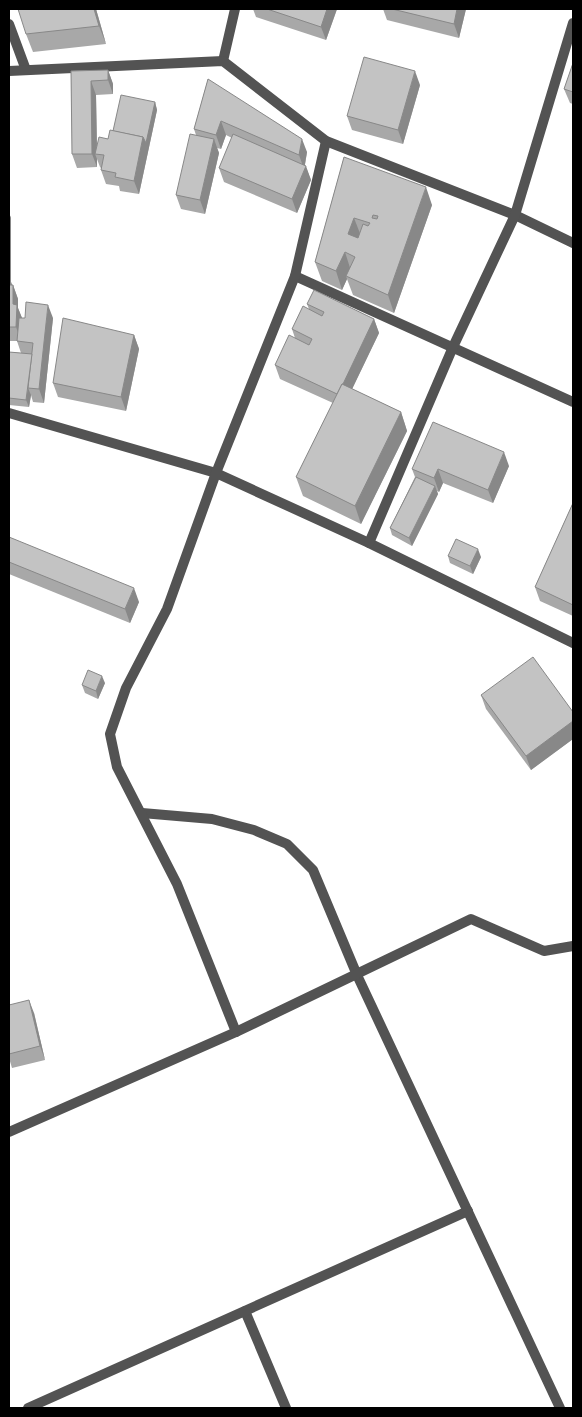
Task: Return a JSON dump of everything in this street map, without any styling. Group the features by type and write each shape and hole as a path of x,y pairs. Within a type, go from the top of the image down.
{"street":[{"path":"223,61 235,9"},
{"path":"369,543 453,347 515,215 573,23"},
{"path":"9,24 26,70"},
{"path":"9,71 223,61 326,141 515,215 573,244"},
{"path":"236,1032 177,884 117,767 110,734 126,688 166,609 216,473 295,276 326,141"},
{"path":"295,276 573,402"},
{"path":"9,412 216,473 369,543 573,643"},
{"path":"142,814 212,819 254,830 287,844 313,870 357,975 560,1408"},
{"path":"9,1132 236,1032 471,919 544,951 573,946"},
{"path":"28,1408 468,1211"},
{"path":"245,1310 286,1408"}],"building":[{"path":"18,9 94,9 99,26 26,34"},
{"path":"267,9 327,9 321,27"},
{"path":"392,9 457,9 454,24"},
{"path":"364,57 415,71 398,130 347,116"},
{"path":"573,63 573,92 564,89"},
{"path":"108,70 108,80 91,81 92,154 72,154 71,71"},
{"path":"208,79 302,139 299,155 221,121 216,135 194,129"},
{"path":"121,95 155,102 146,143 143,137 113,131"},
{"path":"110,130 143,137 134,181 115,177 116,173 101,170 104,155 95,154 99,137 108,139"},
{"path":"190,134 214,139 200,200 176,195"},
{"path":"233,134 306,166 292,199 219,168"},
{"path":"344,157 426,187 388,295 346,276 355,257 345,252 336,271 315,262","holes":["373,215 378,216 377,219 372,218","354,218 370,223 368,226 363,224 358,238 348,234"]},
{"path":"9,280 10,285 13,285 13,304 17,305 16,327 9,327"},
{"path":"314,290 374,319 337,394 275,365 289,335 309,345 312,339 292,329 303,306 322,316 324,312 307,304"},
{"path":"26,302 48,305 39,389 28,388 33,343 17,341 19,318 25,318"},
{"path":"63,318 134,335 121,397 53,383"},
{"path":"9,352 32,354 26,400 9,398"},
{"path":"342,384 401,412 355,506 296,477"},
{"path":"433,422 504,452 488,490 438,469 434,478 412,469"},
{"path":"416,477 435,486 409,538 390,528"},
{"path":"573,503 573,605 535,587"},
{"path":"9,537 134,588 125,609 9,562"},
{"path":"456,539 478,549 470,566 448,556"},
{"path":"533,657 573,712 573,721 526,756 481,695"},
{"path":"88,670 102,676 96,691 82,685"},
{"path":"29,1000 40,1046 9,1054 9,1005"}]}
